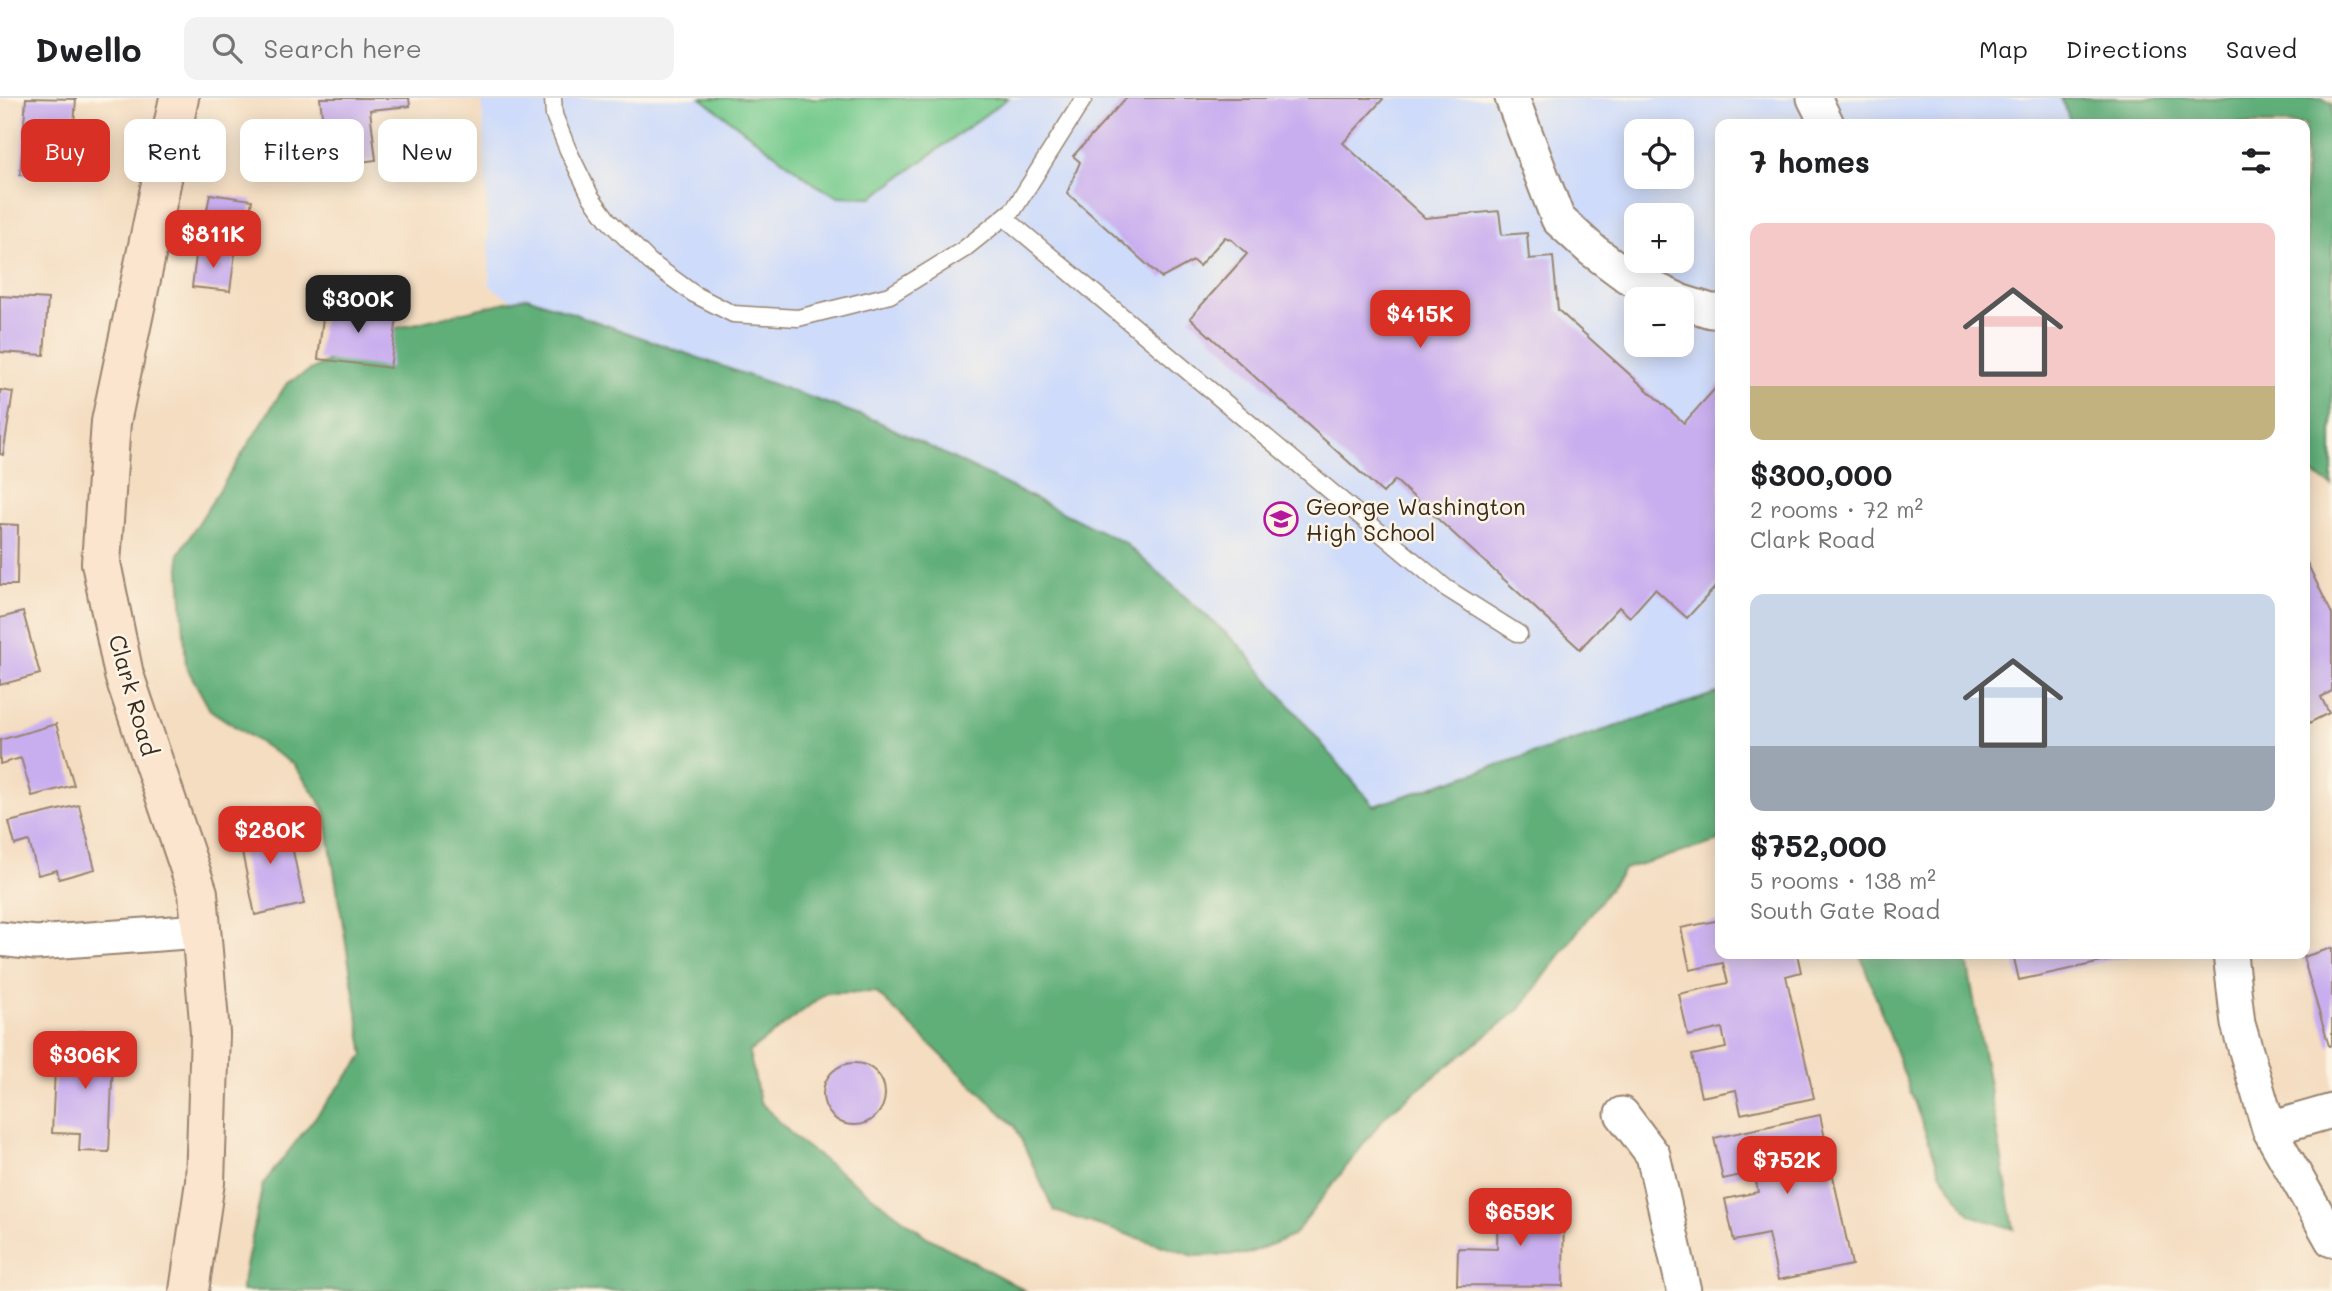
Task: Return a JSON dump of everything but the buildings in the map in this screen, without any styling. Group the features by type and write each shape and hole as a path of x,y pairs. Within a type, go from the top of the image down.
{"street":[{"name":"Clark Road","path":"179,98 111,422 101,563 124,674 198,894 209,1047 205,1182 189,1291"},
{"path":"1512,98 1558,219 1592,250 1627,276 1650,287"},
{"path":"1814,98 1825,119"},
{"path":"1694,306 1715,311"},
{"path":"0,939 36,943 200,931"},
{"path":"2231,959 2238,1024 2269,1129 2332,1240"},
{"path":"2269,1129 2332,1111"},
{"path":"1622,1114 1653,1154 1684,1291"}],"lane":[{"path":"553,98 554,115 591,197 608,220 670,278 733,314 798,318 890,295 963,250 1014,209 1084,98"},
{"path":"1004,218 1446,588 1520,634"}],"shaded area":[{"name":"George Washington High School","path":"482,98 2073,98 2079,119 1715,119 1715,696 1381,876 490,286"}],"green space":[{"path":"701,98 1008,98 873,197 838,196 816,185"},
{"path":"2061,98 2322,98 2332,104 2332,486 2310,472 2310,119 2069,119"},
{"path":"527,297 877,421 1125,543 1240,646 1374,806 1715,694 1715,842 1624,869 1520,1009 1387,1114 1293,1236 1247,1254 1194,1256 1054,1211 1015,1126 876,992 826,993 749,1052 760,1102 797,1140 927,1237 1026,1291 241,1291 263,1184 364,1055 324,808 294,765 210,710 186,666 179,554 287,383 380,332"},
{"path":"1862,959 1965,959 1968,966 2014,1229 1970,1215 1940,1172"}],"place":[{"name":"George Washington High School","path":"1281,519"}]}
